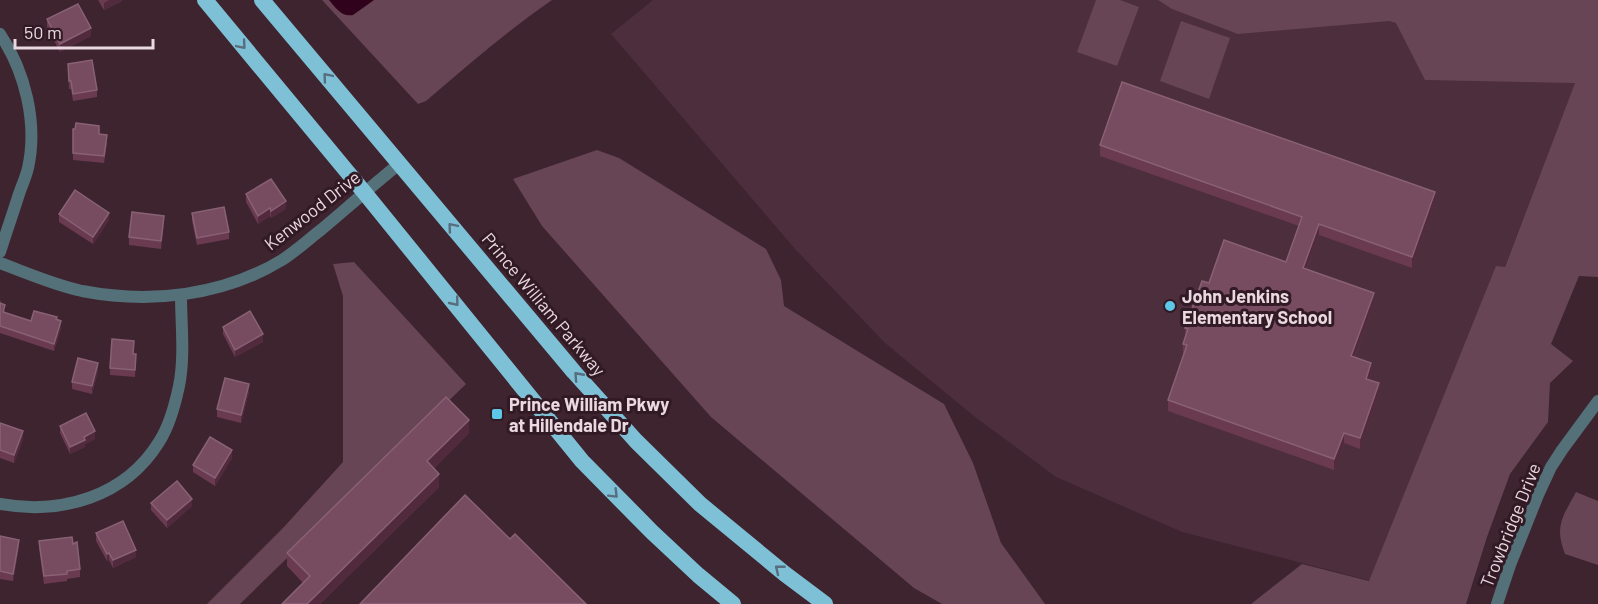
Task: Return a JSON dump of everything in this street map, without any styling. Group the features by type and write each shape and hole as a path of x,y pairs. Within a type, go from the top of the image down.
{"highway":[{"path":"205,0 582,461 690,568 733,604"},
{"name":"Prince William Parkway","path":"262,0 574,372 636,441 700,504 825,604"}],"street":[{"path":"0,34 7,43 26,92 30,144 28,167 0,252"},
{"name":"Kenwood Drive","path":"0,263 55,284 82,291 125,297 181,295 217,288 250,276 283,259 399,164"},
{"path":"0,504 18,508 38,508 58,507 82,501 101,494 126,478 145,461 160,441 172,413 179,385 182,361 181,295"},
{"name":"Trowbridge Drive","path":"1497,604 1510,565 1551,467 1598,400"}],"shaded area":[{"path":"322,0 552,0 503,36 426,101 418,104"},
{"path":"329,0 374,0 353,15 345,15"},
{"name":"John Jenkins Elementary School","path":"653,0 1318,0 1578,76 1383,584 1182,532 1056,477 975,417 885,343 795,249 611,34"},
{"path":"1096,0 1120,0 1139,7 1117,66 1077,52"},
{"path":"1158,0 1598,0 1598,277 1579,276 1551,344 1573,361 1550,383 1548,422 1510,474 1466,604 1251,604 1302,564 1369,581 1496,266 1505,267 1575,83 1425,80 1396,23 1389,21 1238,34 1172,9"},
{"path":"1181,21 1230,38 1209,99 1160,81"},
{"path":"597,150 619,158 766,249 781,280 784,306 944,404 973,463 1001,543 1045,604 942,604 914,588 711,417 542,226 513,179"},
{"path":"354,262 466,384 240,604 207,604 283,528 343,462 343,296 333,264"},
{"path":"1576,492 1598,501 1598,565 1565,554 1560,528"}],"building":[{"path":"78,4 91,28 60,44 47,19"},
{"path":"92,60 97,90 73,94 71,81 69,81 68,64"},
{"path":"1122,82 1435,192 1412,257 1319,224 1303,268 1374,293 1351,356 1371,363 1366,379 1379,383 1360,438 1344,433 1334,459 1168,400 1187,345 1183,344 1188,329 1185,328 1202,281 1209,283 1224,240 1286,262 1302,217 1100,145"},
{"path":"76,123 99,126 99,134 107,135 104,156 73,153 73,129"},
{"path":"271,179 286,201 258,216 246,194"},
{"path":"75,190 109,213 93,237 59,214"},
{"path":"224,207 229,232 197,238 192,213"},
{"path":"132,212 164,216 161,241 129,237"},
{"path":"0,303 5,305 3,312 31,321 34,311 57,317 56,319 61,321 54,344 0,326"},
{"path":"250,311 263,334 235,350 223,327"},
{"path":"112,339 134,341 135,370 110,368"},
{"path":"78,358 98,363 92,386 72,382"},
{"path":"225,378 249,384 241,415 217,409"},
{"path":"446,397 469,420 427,461 439,474 307,604 282,604 310,576 287,553"},
{"path":"86,413 95,431 84,437 85,440 70,447 60,426"},
{"path":"0,423 23,431 14,455 0,450"},
{"path":"210,437 232,450 215,478 193,465"},
{"path":"177,481 192,499 167,520 151,503"},
{"path":"465,495 510,539 515,534 586,604 360,604"},
{"path":"123,521 136,550 113,560 109,553 107,554 96,533"},
{"path":"0,536 19,540 13,574 0,571"},
{"path":"72,537 73,544 77,542 80,569 67,571 67,574 44,576 39,541"}],"place":[{"name":"John Jenkins Elementary School","path":"1170,306"},
{"name":"Prince William Pkwy at Hillendale Dr","path":"497,414"}]}
